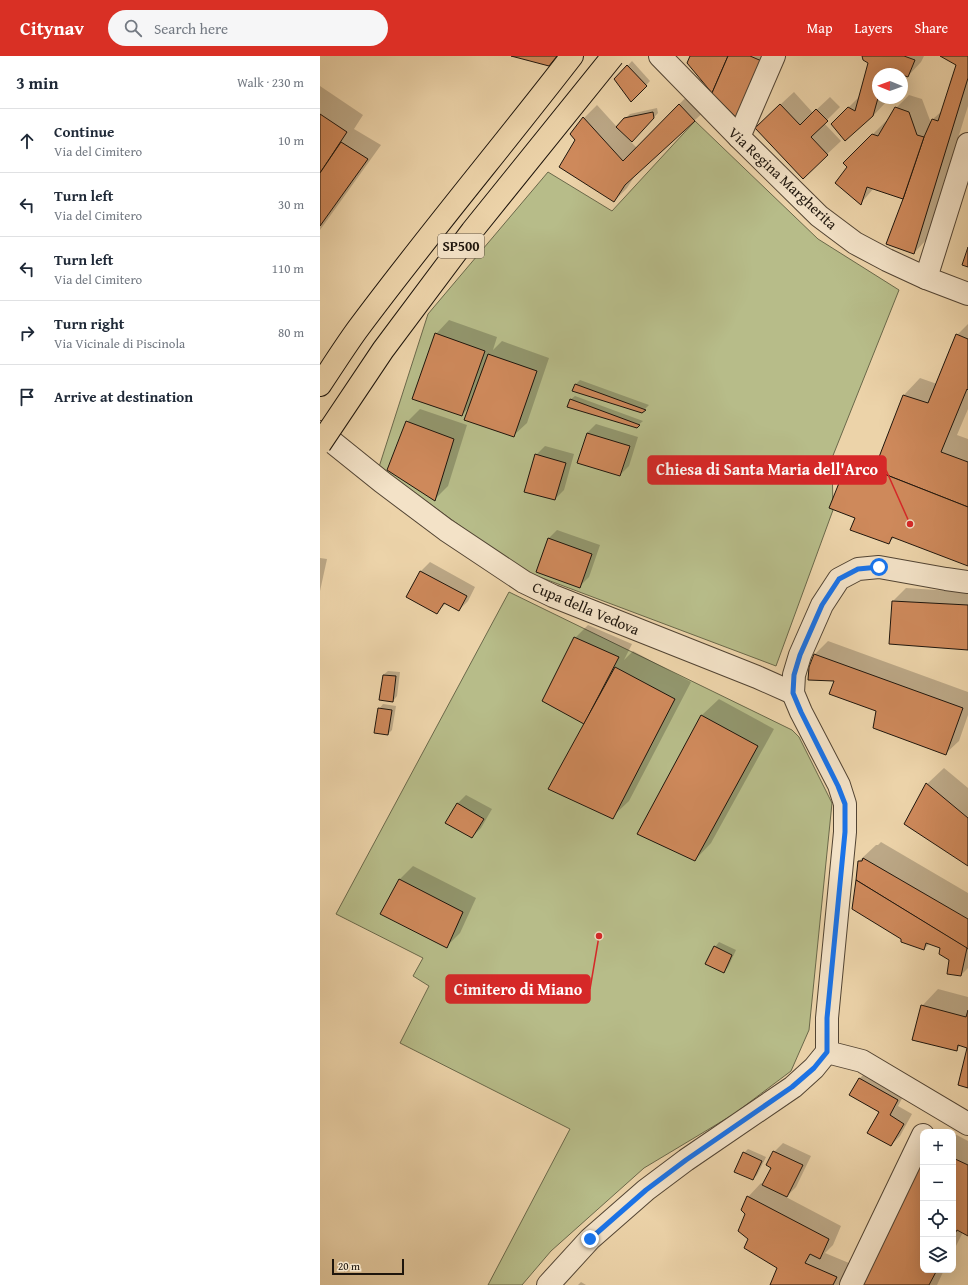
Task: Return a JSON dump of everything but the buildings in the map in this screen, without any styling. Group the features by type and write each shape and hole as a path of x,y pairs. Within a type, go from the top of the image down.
{"highway":[{"name":"SP500","path":"320,385 356,331 435,228 572,56"},
{"name":"SP500","path":"320,444 383,350 472,230 613,56"}],"street":[{"name":"Via Regina Margherita","path":"660,56 819,216 855,243 887,260 926,278 968,294"},
{"path":"739,137 774,56"},
{"path":"926,278 968,144"},
{"name":"Cupa della Vedova","path":"320,432 382,482 446,530 524,582 552,596 757,677 793,693"},
{"path":"548,1285 590,1239 646,1190 686,1160 792,1087 814,1068 827,1052 827,1018 845,832 845,804 838,786 793,693 794,675 800,655 822,605 839,579 858,569 879,567 968,582"},
{"path":"827,1052 862,1061 968,1124"},
{"path":"926,1129 937,1105"},
{"path":"851,1285 920,1141"}],"green space":[{"path":"695,121 818,239 899,290 832,458 833,510 776,666 521,570 379,467 428,314 548,172 612,211"},
{"path":"509,592 792,730 799,737 832,803 809,1030 791,1071 734,1114 644,1168 551,1251 522,1285 488,1285 570,1129 400,1043 429,986 413,976 423,958 336,914"}],"place":[{"name":"Chiesa di Santa Maria dell'Arco","path":"910,524"},
{"name":"Cimitero di Miano","path":"599,936"}],"route":[{"path":"590,1239 646,1190 686,1160 792,1087 814,1068 827,1052 827,1018 845,832 845,804 838,786 793,693 794,675 800,655 822,605 839,579 858,569 879,567"}]}
